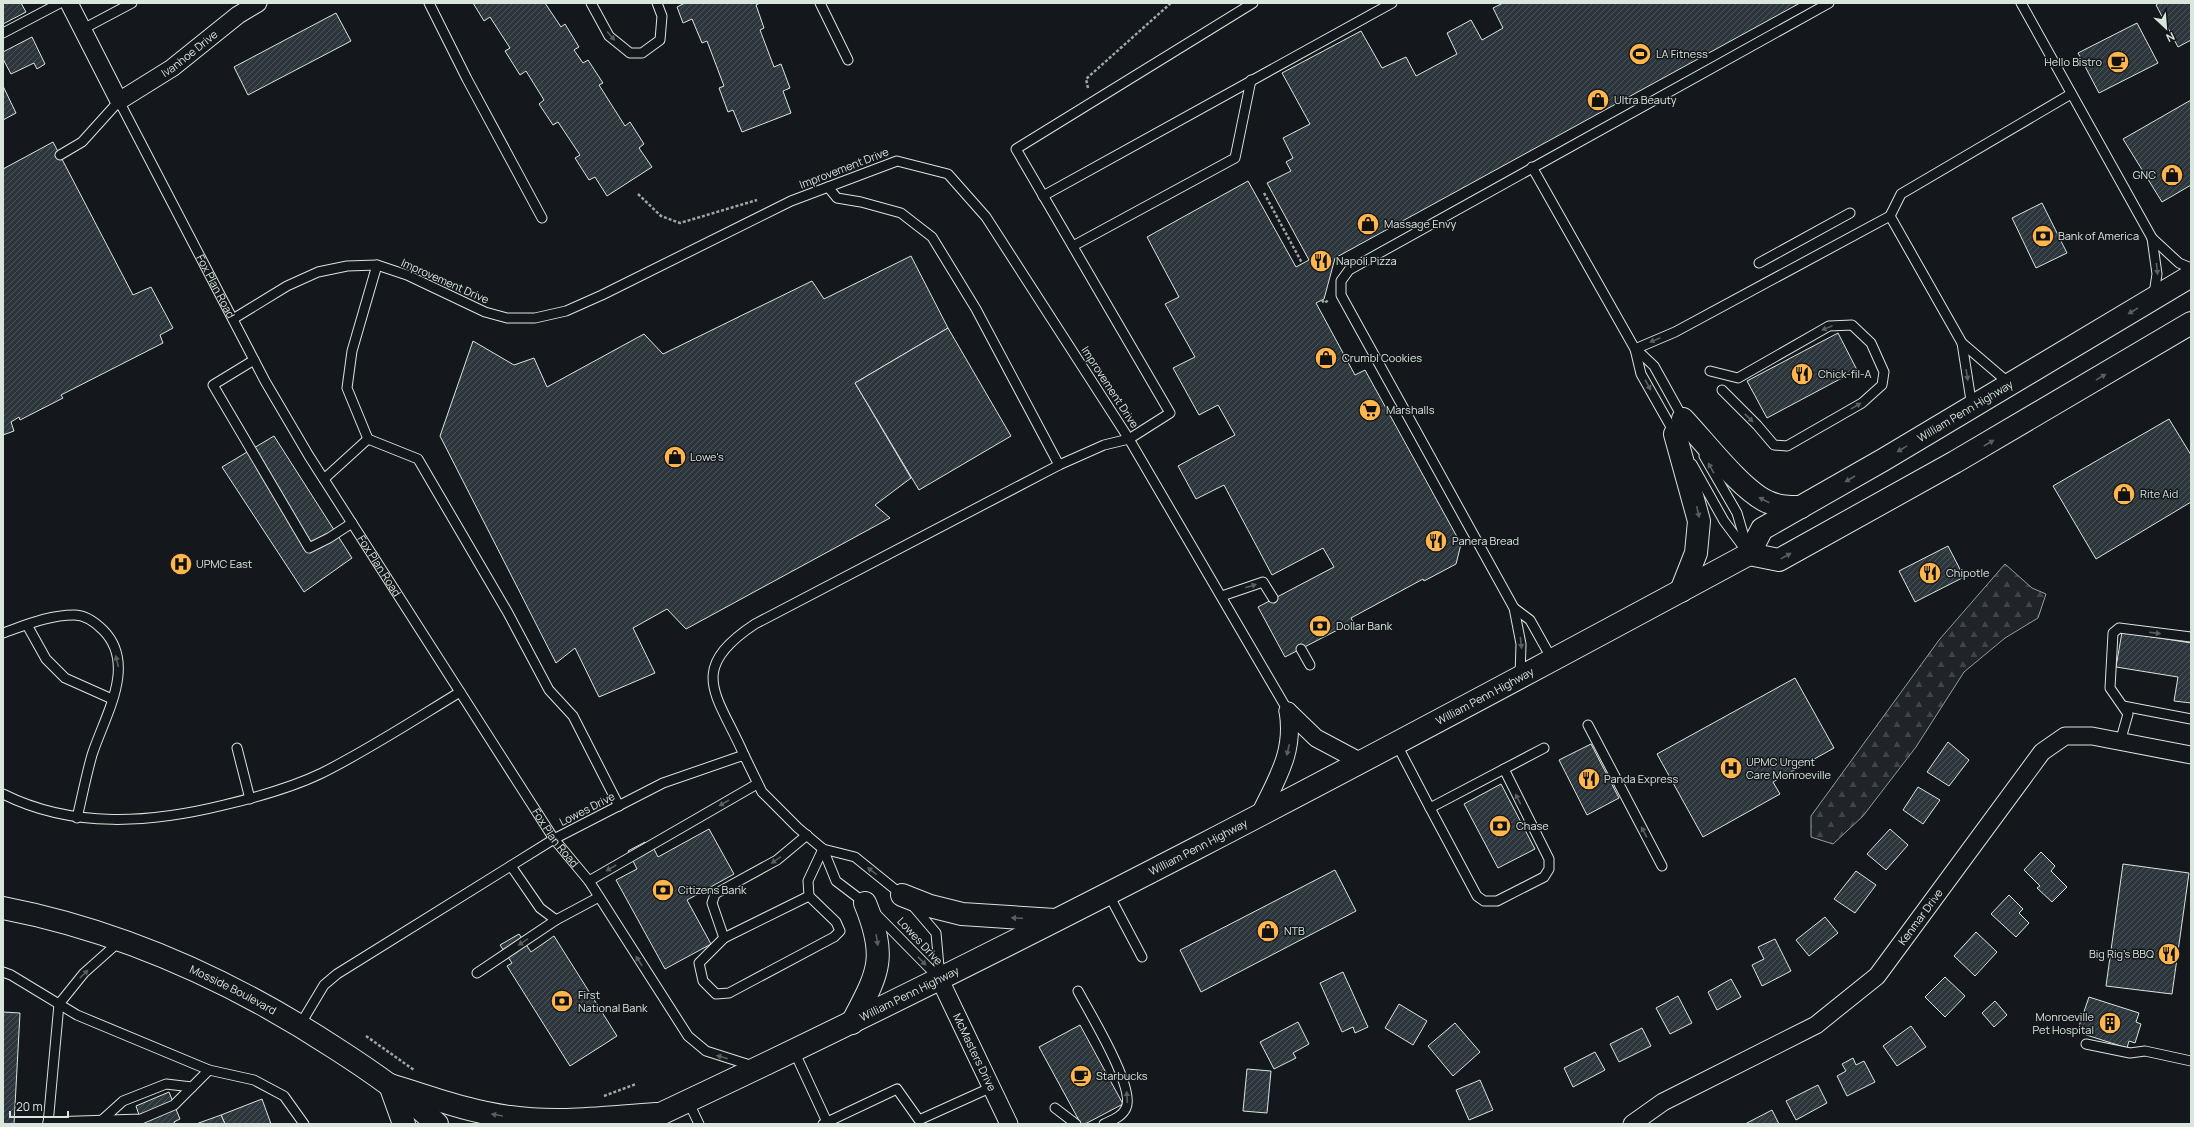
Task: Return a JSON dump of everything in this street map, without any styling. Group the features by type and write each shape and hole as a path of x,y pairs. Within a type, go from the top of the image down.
{"main road":[{"name":"William Penn Highway","path":"639,1124 759,1068 940,980 1520,679 1749,554 1762,529 1972,407 2191,276"},
{"path":"1749,554 1779,560 1955,462 2191,323"},
{"path":"1679,426 1752,492 1778,505 1801,507"},
{"path":"1679,426 1699,521 1696,553 1681,591"},
{"path":"902,895 930,906 962,914 1056,920"},
{"path":"852,1023 872,982 879,957 877,936 865,903"},
{"name":"Mosside Boulevard","path":"3,908 122,940 196,971 300,1024 390,1085 437,1124"},
{"path":"390,1085 464,1108 510,1117 562,1121 661,1114"},
{"path":"390,1085 404,1124"}],"street":[{"name":"Fox Plan Road","path":"69,3 119,101"},
{"name":"Ivanhoe Drive","path":"119,101 172,68 238,15 258,3"},
{"path":"1288,711 1316,738 1361,762"},
{"path":"1260,814 1287,755 1290,736 1288,711"},
{"name":"Kenmar Drive","path":"1632,1124 1663,1102 1816,1026 1877,976 2042,752 2065,736 2092,736 2191,755"},
{"name":"McMasters Drive","path":"940,980 1009,1124"}],"lane":[{"path":"3,33 60,3"},
{"path":"83,29 132,3"},
{"path":"429,3 467,79 542,218"},
{"path":"591,3 609,36 630,53 642,53 660,40 662,16 657,3"},
{"path":"820,3 848,60"},
{"path":"744,755 716,696 712,678 720,656 738,636 755,624 1059,464 1104,445 1129,439 1170,413 1016,149 1253,3"},
{"path":"1043,196 1392,3"},
{"path":"1520,679 1521,644 1514,608 1341,295 1339,288 1344,275 1349,270 1532,167 1829,3"},
{"path":"2020,3 2152,238 2178,263 2191,268"},
{"path":"1073,246 1235,158 1251,80"},
{"path":"1635,349 1675,332 1890,216 1901,194 2071,94"},
{"path":"60,155 82,142 119,101"},
{"name":"Fox Plan Road","path":"119,101 254,360 324,479 554,839 589,881 675,1018 693,1042 714,1055 759,1068"},
{"name":"Improvement Drive","path":"233,319 287,286 318,272 347,266 377,265 407,275 485,312 507,318 535,318 566,311 602,295 791,201 897,161 948,174 986,217 1129,439 1288,711"},
{"path":"1532,167 1635,349 1641,374 1679,426 1737,513 1749,554"},
{"path":"828,187 837,198 861,202 901,213 932,237 976,309 1059,464"},
{"path":"1759,262 1850,213"},
{"path":"1890,216 1962,343 2010,384"},
{"path":"2152,238 2157,274 2156,289 2152,299"},
{"path":"377,265 352,351 347,388 368,439 418,459 508,613 548,690 573,716 619,806"},
{"path":"1710,372 1738,378 1830,326 1852,325 1871,343 1884,372 1882,384 1862,403 1787,446 1774,445 1757,425 1722,390"},
{"path":"1962,343 1972,407"},
{"path":"1635,349 1654,366 1679,426 1724,520 1749,554"},
{"path":"254,360 213,385 309,548 329,538 352,523"},
{"path":"324,479 368,439"},
{"path":"1222,596 1263,582 1273,598"},
{"path":"1514,608 1530,620 1552,661"},
{"path":"3,633 54,616 76,615 94,621 108,635 119,663 118,684 92,756 77,818"},
{"path":"27,625 46,659 65,678 112,699"},
{"path":"2120,742 2128,714 2110,688 2112,633 2119,628 2191,637"},
{"path":"1301,649 1310,665"},
{"path":"3,794 54,813 77,818 133,820 192,813 250,799 290,787 360,753 460,692"},
{"path":"2123,706 2191,719"},
{"path":"1588,725 1662,866"},
{"path":"1396,743 1476,896 1484,901 1497,901 1544,876 1549,868 1549,859 1504,769"},
{"path":"237,748 250,799"},
{"path":"1430,808 1544,748"},
{"name":"Lowes Drive","path":"300,1024 324,985 336,974 554,839 675,778 744,755 757,784 768,801 807,836 823,849 855,857 917,909 936,934 940,980"},
{"path":"589,881 757,784"},
{"path":"724,938 712,903 715,894 777,860 807,836"},
{"path":"809,896 724,938 699,963 703,982 716,994 729,993 834,937 840,931 836,922 809,896 808,881 823,849"},
{"name":"Lowes Drive","path":"823,849 836,881 865,903 894,930 940,980"},
{"path":"511,866 540,908 556,920"},
{"path":"1108,893 1142,957"},
{"path":"477,973 556,920 599,897"},
{"path":"122,940 84,973 59,1004 48,1123 141,1119 174,1105 209,1070"},
{"path":"3,972 11,975 77,1015 209,1070 254,1080 284,1096 304,1124"},
{"path":"1078,991 1121,1072 1128,1096 1127,1108 1121,1116 1104,1124"},
{"path":"2086,1044 2130,1053 2145,1051 2191,1060"},
{"path":"794,1051 825,1123 897,1089 919,1120 992,1087"},
{"path":"102,1120 123,1101 166,1084 192,1087"},
{"path":"688,1101 699,1124"},
{"path":"1055,1108 1076,1124"}],"path":[{"path":"1092,103 1086,79 1171,3"},
{"path":"1264,193 1302,263"},
{"path":"638,194 661,216 680,223 764,198"},
{"path":"366,1036 418,1072"},
{"path":"597,1098 636,1084"}],"green space":[{"path":"2005,564 2032,588 2046,594 2038,618 2005,638 1964,672 1916,747 1863,816 1833,844 1811,837 1811,816 1939,640"}],"building":[{"path":"3,3 21,3 26,12 3,24"},
{"path":"473,3 545,3 561,27 565,24 579,47 574,50 583,63 588,60 603,83 599,85 625,126 630,122 644,144 639,148 652,167 607,196 595,177 589,180 575,158 580,155 558,122 553,125 539,104 544,100 526,71 520,75 505,51 510,48 490,17 484,21"},
{"path":"685,3 760,3 756,5 764,28 760,30 774,67 781,64 790,88 783,91 791,113 742,132 733,110 728,112 719,88 724,86 707,41 702,43 692,19 683,23 677,7"},
{"path":"1503,3 1800,3 1335,258 1324,299 1316,303 1355,375 1365,370 1461,544 1456,564 1424,581 1423,579 1351,618 1353,622 1285,657 1258,607 1334,567 1323,548 1272,575 1224,485 1196,499 1178,466 1235,435 1218,405 1199,415 1173,368 1195,357 1165,304 1179,297 1147,237 1248,181 1296,267 1309,260 1267,183 1291,171 1286,162 1293,158 1283,138 1310,124 1282,73 1361,31 1382,68 1406,57 1416,76 1457,54 1447,33 1471,20 1482,40 1503,28 1493,8"},
{"path":"2159,3 2191,3 2191,40 2178,47 2156,5"},
{"path":"336,13 351,41 248,95 234,67"},
{"path":"2137,23 2158,63 2099,93 2078,53"},
{"path":"32,37 45,64 37,69 34,63 11,74 3,59 3,52"},
{"path":"3,86 16,113 3,120"},
{"path":"2191,100 2191,185 2162,202 2123,139"},
{"path":"53,142 133,295 151,287 173,328 160,335 163,343 61,395 63,398 20,420 19,417 11,422 14,431 3,435 3,169"},
{"path":"2042,203 2067,253 2036,268 2012,218"},
{"name":"Lowe's","path":"911,256 948,328 855,383 911,478 875,505 890,518 686,629 667,609 633,628 655,673 599,697 575,648 556,663 440,436 473,341 514,365 534,358 547,387 644,334 663,354 812,281 824,299"},
{"path":"948,328 1011,436 919,490 855,383"},
{"path":"1838,333 1857,370 1767,418 1747,381"},
{"name":"Rite Aid","path":"2169,419 2191,455 2191,502 2096,559 2053,486"},
{"path":"274,436 352,558 304,592 222,467"},
{"path":"1948,546 1964,577 1915,602 1899,571"},
{"path":"2122,632 2191,643 2191,703 2174,701 2178,677 2116,667"},
{"name":"UPMC Urgent Care Monroeville","path":"1795,678 1834,748 1773,782 1780,794 1703,837 1657,754"},
{"path":"1948,742 1969,760 1949,786 1927,772"},
{"name":"Panda Express","path":"1591,744 1619,798 1587,815 1559,760"},
{"name":"Chase","path":"1501,784 1535,849 1498,868 1464,804"},
{"path":"1918,787 1940,800 1923,824 1903,810"},
{"name":"Citizens Bank","path":"709,829 734,874 687,900 711,944 665,969 616,880 637,869 628,851 645,842 650,851 654,849 658,857"},
{"path":"1890,829 1908,845 1886,870 1867,854"},
{"path":"2041,852 2055,866 2051,871 2067,887 2052,902 2037,888 2040,886 2024,870"},
{"path":"2123,864 2189,873 2172,994 2106,986"},
{"name":"NTB","path":"1335,870 1356,911 1201,992 1180,950"},
{"path":"1856,871 1876,885 1855,913 1834,899"},
{"path":"2009,895 2023,909 2019,913 2029,923 2016,937 1991,914"},
{"path":"1825,917 1838,933 1809,956 1796,940"},
{"path":"1976,932 1997,952 1975,976 1954,956"},
{"name":"First National Bank","path":"519,934 531,952 554,936 617,1036 570,1066 507,966 512,963 500,945"},
{"path":"1775,939 1791,971 1762,986 1752,965 1764,959 1758,947"},
{"path":"1343,972 1368,1027 1355,1033 1353,1027 1342,1032 1320,983"},
{"path":"1945,977 1965,996 1945,1017 1925,997"},
{"path":"1731,979 1741,997 1717,1010 1708,992"},
{"path":"1678,996 1692,1023 1670,1034 1656,1008"},
{"name":"Monroeville Pet Hospital","path":"2089,997 2139,1013 2136,1022 2141,1024 2135,1043 2129,1041 2127,1048 2077,1032"},
{"path":"1995,1001 2007,1015 1994,1027 1982,1013"},
{"path":"1399,1004 1427,1021 1413,1045 1385,1028"},
{"path":"3,1012 20,1013 14,1124 3,1124"},
{"path":"1298,1022 1309,1044 1293,1053 1296,1058 1274,1069 1260,1042"},
{"path":"1455,1023 1480,1052 1453,1076 1428,1046"},
{"path":"1080,1025 1123,1104 1085,1124 1081,1124 1039,1047"},
{"path":"1911,1026 1926,1047 1897,1066 1883,1046"},
{"path":"1642,1028 1651,1046 1619,1062 1610,1044"},
{"path":"1595,1052 1605,1070 1573,1087 1564,1068"},
{"path":"1853,1058 1856,1065 1864,1061 1875,1082 1847,1096 1837,1076 1846,1071 1842,1064"},
{"path":"1247,1069 1271,1071 1267,1113 1243,1111"},
{"path":"1480,1080 1493,1110 1469,1120 1456,1090"},
{"path":"1818,1085 1827,1103 1796,1120 1786,1101"},
{"path":"169,1092 180,1119 174,1122 175,1124 142,1124 136,1106"},
{"path":"262,1099 271,1124 225,1124 221,1115"},
{"path":"1772,1110 1779,1124 1745,1124"},
{"path":"221,1115 225,1124 196,1124"}],"place":[{"name":"LA Fitness","path":"1640,54"},
{"name":"Hello Bistro","path":"2118,62"},
{"name":"Ultra Beauty","path":"1598,100"},
{"name":"GNC","path":"2172,175"},
{"name":"Massage Envy","path":"1368,224"},
{"name":"Bank of America","path":"2043,236"},
{"name":"Napoli Pizza","path":"1321,261"},
{"name":"Crumbl Cookies","path":"1326,358"},
{"name":"Chick-fil-A","path":"1802,374"},
{"name":"Marshalls","path":"1370,410"},
{"name":"Lowe's","path":"675,457"},
{"name":"Rite Aid","path":"2124,494"},
{"name":"Panera Bread","path":"1436,541"},
{"name":"UPMC East","path":"181,564"},
{"name":"Chipotle","path":"1930,573"},
{"name":"Dollar Bank","path":"1320,626"},
{"name":"UPMC Urgent Care Monroeville","path":"1731,768"},
{"name":"Panda Express","path":"1589,779"},
{"name":"Chase","path":"1500,826"},
{"name":"Citizens Bank","path":"663,890"},
{"name":"NTB","path":"1268,931"},
{"name":"Big Rig’s BBQ","path":"2169,954"},
{"name":"First National Bank","path":"562,1001"},
{"name":"Monroeville Pet Hospital","path":"2110,1023"},
{"name":"Starbucks","path":"1081,1076"}]}
